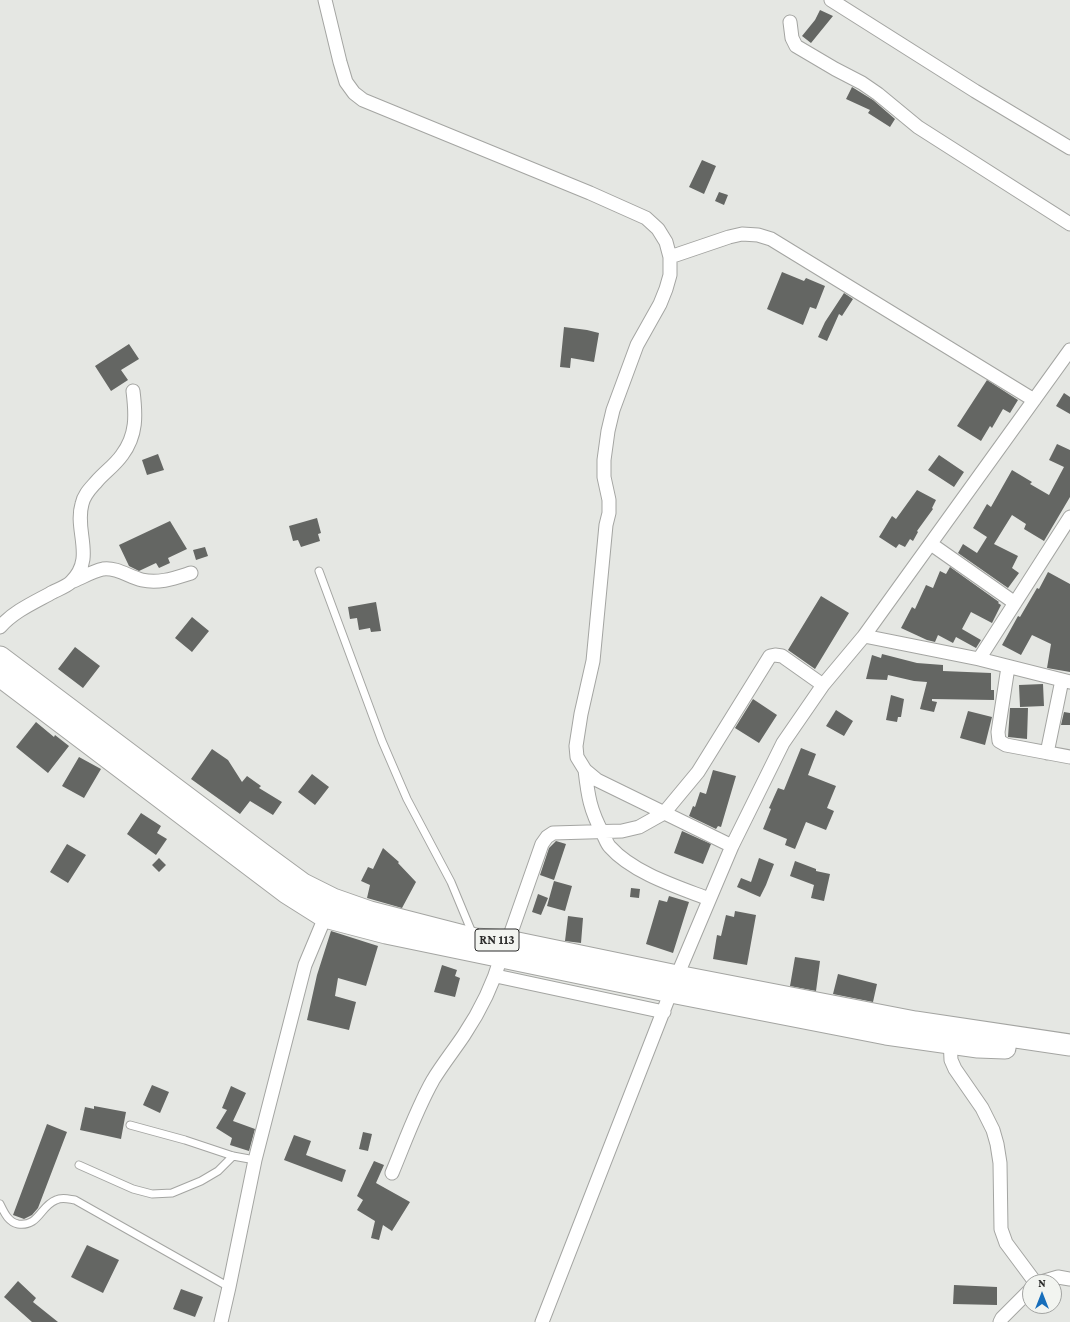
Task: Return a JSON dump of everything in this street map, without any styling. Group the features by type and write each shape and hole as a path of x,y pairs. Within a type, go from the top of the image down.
{"main road":[{"name":"RN 113","path":"0,657 303,884 329,908 370,912 475,939 502,958"},
{"name":"RN 113","path":"0,676 287,893 329,908 386,934 502,958 674,984 886,1034 950,1035 1070,1045"},
{"name":"RN 113","path":"950,1035 978,1047 1070,1052"}],"street":[{"path":"325,0 346,82 354,93 363,100 590,193 646,218 658,229 666,242 670,257 670,275 666,289 660,304 637,345 613,410 608,431 604,460 604,476 608,500 608,513 593,661 581,714 576,746 577,757 585,770 597,780 732,846"},
{"path":"831,0 975,91 1070,148"},
{"path":"790,22 792,38 796,46 862,83 878,94 918,127 1070,224"},
{"path":"670,257 742,234 758,235 771,239 1034,400"},
{"path":"542,1322 674,984 709,899 732,846 783,743 823,686 864,636 1070,350"},
{"path":"71,582 81,569 84,554 80,512 82,504 85,495 122,456 130,441 134,428 136,412 133,391"},
{"path":"979,659 1070,517"},
{"path":"930,544 1014,603"},
{"path":"0,626 24,608 71,582 102,570 110,569 123,572 142,580 150,581 162,581 191,573"},
{"path":"864,636 979,659 1066,681 1047,753"},
{"path":"392,1173 420,1106 434,1079 465,1034 484,1000 502,958 542,844 547,837 553,833 622,831 639,827 664,812 698,772 770,656 782,656 823,686"},
{"path":"1008,667 998,732 999,740 1006,745 1070,757"},
{"path":"585,770 589,801 594,816 609,847 622,858 651,876 709,899"},
{"path":"221,1322 255,1160 305,965 329,908"},
{"path":"502,958 664,1012"},
{"path":"950,1035 951,1060 955,1069 982,1108 993,1130 997,1144 1000,1163 1001,1229 1006,1243 1029,1274"},
{"path":"1000,1322 1002,1318 1022,1298"}],"lane":[{"path":"319,571 353,658 382,741 407,800 451,882 475,939"},
{"path":"130,1125 185,1140 233,1156 255,1160"},
{"path":"79,1165 132,1189 158,1194 172,1193 201,1181 218,1172 233,1156"},
{"path":"0,1204 6,1216 13,1222 23,1224 31,1223 57,1199 66,1198 75,1200 229,1287"}],"building":[{"path":"820,10 833,16 811,43 802,36 815,20"},
{"path":"852,87 873,100 895,119 890,127 868,113 870,110 846,99"},
{"path":"702,160 716,166 704,194 689,187"},
{"path":"719,192 728,195 724,205 715,201"},
{"path":"782,272 804,281 806,278 825,286 816,309 810,307 803,325 767,309"},
{"path":"844,293 853,299 842,316 839,314 827,341 818,337 825,322"},
{"path":"564,327 599,333 594,362 571,358 570,368 560,367"},
{"path":"129,344 139,359 121,370 128,380 111,391 95,366"},
{"path":"987,380 1018,400 1010,413 1003,409 992,428 990,426 981,441 957,426"},
{"path":"1064,393 1070,397 1070,414 1056,406"},
{"path":"1057,444 1070,450 1070,497 1044,541 1024,529 1026,524 1012,515 994,544 1018,556 1012,568 1019,573 1008,588 958,553 963,544 977,553 987,537 973,528 987,504 991,507 1012,470 1032,482 1030,484 1049,495 1064,467 1049,460"},
{"path":"158,454 164,470 147,475 142,460"},
{"path":"939,455 964,472 954,487 928,470"},
{"path":"917,490 936,500 932,508 933,509 917,531 918,532 913,541 910,539 905,547 899,544 896,548 879,537 892,516 896,519"},
{"path":"317,518 321,533 318,534 320,541 301,547 298,540 293,541 289,526"},
{"path":"170,521 187,549 168,558 170,563 159,568 156,563 139,571 129,566 119,545"},
{"path":"205,547 208,556 196,560 193,550"},
{"path":"950,567 999,602 998,603 1001,605 992,623 971,612 962,629 981,640 976,648 956,637 953,643 938,635 935,642 901,628 912,607 915,609 926,585 933,588 940,571 946,574"},
{"path":"1048,572 1070,584 1070,672 1047,668 1051,644 1032,635 1021,655 1002,645 1018,616 1020,617 1037,588 1039,589"},
{"path":"821,596 849,613 815,669 788,650"},
{"path":"376,602 381,631 371,632 370,628 359,630 357,618 350,619 348,607"},
{"path":"192,617 209,631 192,652 175,638"},
{"path":"75,647 100,666 83,688 58,669"},
{"path":"882,654 917,663 943,665 943,671 991,673 991,690 994,690 994,700 932,699 932,701 937,702 934,712 920,709 927,682 914,681 888,675 887,680 866,679 872,655 881,658"},
{"path":"1043,684 1044,706 1020,707 1019,685"},
{"path":"891,695 904,699 901,717 898,717 897,722 886,720"},
{"path":"753,699 777,715 759,743 735,728"},
{"path":"1010,708 1028,708 1027,739 1008,737"},
{"path":"836,710 853,721 844,736 826,726"},
{"path":"968,711 992,717 985,745 960,738"},
{"path":"1064,712 1070,713 1070,725 1061,725"},
{"path":"36,722 54,737 55,735 69,746 48,773 16,747"},
{"path":"801,748 816,754 808,775 836,786 827,808 834,811 826,830 806,822 795,849 785,845 787,839 763,829 771,809 769,808 778,788 784,790"},
{"path":"212,749 228,760 242,782 247,776 261,786 259,788 282,802 273,815 250,801 240,814 191,779"},
{"path":"79,757 101,769 84,798 62,786"},
{"path":"713,770 736,776 721,827 718,826 716,829 689,816 693,806 695,807 700,792 706,794"},
{"path":"312,774 329,787 315,805 298,792"},
{"path":"141,813 161,826 157,833 167,839 156,855 127,834"},
{"path":"682,831 711,844 703,864 674,853"},
{"path":"556,841 566,844 554,880 540,875 549,848"},
{"path":"67,844 86,855 68,883 50,872"},
{"path":"383,848 399,862 398,863 416,882 402,908 367,898 370,885 361,881 368,867 373,869"},
{"path":"159,858 166,865 159,872 152,865"},
{"path":"759,858 774,864 760,897 737,887 741,878 751,882"},
{"path":"795,861 816,869 816,871 830,874 824,901 811,898 814,885 790,876"},
{"path":"554,881 572,886 565,911 547,906"},
{"path":"631,888 640,889 639,898 630,897"},
{"path":"538,894 548,898 541,915 532,912"},
{"path":"669,896 689,902 673,953 646,944 659,900 667,902"},
{"path":"735,911 756,915 747,965 713,959 717,935 721,936 726,915 734,917"},
{"path":"568,916 583,918 581,943 565,941"},
{"path":"331,931 378,946 366,986 338,978 335,996 356,1002 349,1030 307,1020 317,975"},
{"path":"795,957 820,961 816,991 790,986"},
{"path":"442,965 457,970 455,976 460,978 455,997 434,992"},
{"path":"838,974 877,984 873,1002 833,994"},
{"path":"152,1085 169,1092 160,1113 143,1105"},
{"path":"231,1086 246,1093 233,1121 255,1129 249,1151 230,1145 232,1138 216,1128 227,1110 222,1108"},
{"path":"94,1106 126,1112 121,1139 80,1130 85,1107 94,1109"},
{"path":"47,1124 67,1132 38,1208 32,1215 24,1219 13,1215"},
{"path":"363,1132 372,1134 368,1151 359,1149"},
{"path":"294,1135 311,1141 306,1155 346,1170 342,1182 284,1160"},
{"path":"374,1161 384,1165 376,1183 410,1202 392,1231 383,1225 379,1240 371,1238 375,1221 357,1210 363,1200 357,1196"},
{"path":"87,1245 119,1260 103,1293 71,1277"},
{"path":"18,1281 36,1298 33,1302 58,1322 32,1322 4,1297"},
{"path":"954,1285 997,1287 997,1305 953,1304"},
{"path":"181,1289 203,1297 195,1317 173,1309"}]}
